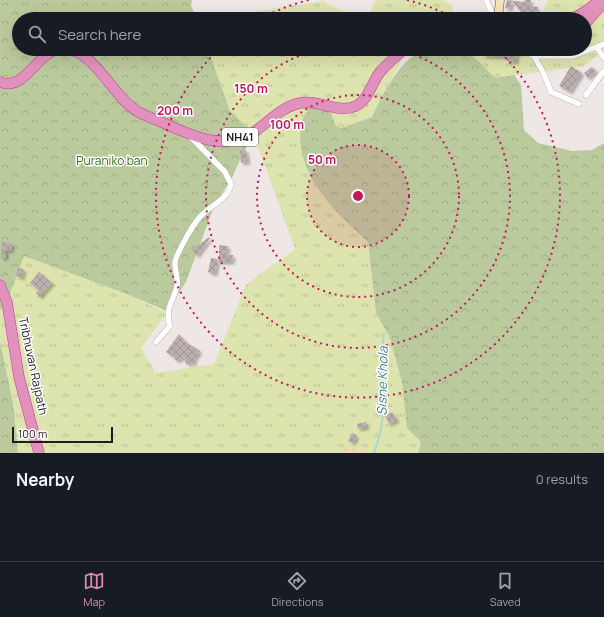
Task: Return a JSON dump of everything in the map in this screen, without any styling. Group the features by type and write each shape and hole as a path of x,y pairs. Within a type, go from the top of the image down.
{"highway":[{"path":"586,12 600,0"},
{"path":"592,16 604,2"},
{"path":"0,82 13,84 17,82 45,56"},
{"name":"NH41","path":"84,56 124,100 136,110 201,139 217,141 229,140 253,133 290,105 311,102 348,108 357,105 364,99 379,73 397,56"},
{"name":"Tribhuvan Rajpath","path":"0,285 7,302 19,376 39,453"}],"street":[{"path":"486,0 493,12"},
{"path":"498,12 500,0"},
{"path":"592,50 604,44"},
{"path":"597,48 604,58"},
{"path":"573,56 534,56 544,74 550,92 579,104"},
{"path":"586,95 604,71"},
{"path":"156,342 170,326 168,308 178,284 175,269 176,257 199,218 213,204 224,198 230,192 231,184 225,172 188,133"}],"green space":[{"name":"Puraniko ban","path":"0,0 192,0 191,5 194,12 12,12 12,56 210,56 230,111 253,133 232,177 213,209 186,282 167,311 124,293 24,256 7,302 0,310"},
{"path":"376,0 444,0 452,6 453,12 370,12"},
{"path":"548,0 604,0 604,50 584,66 495,78 474,56 592,56 592,12 542,12"},
{"path":"323,1 344,12 253,12"},
{"path":"210,56 403,56 372,117 341,128 336,126 328,107 309,108 301,124 302,150 340,216 368,242 376,313 390,338 402,383 407,428 421,442 418,453 368,453 358,449 345,449 340,453 18,453 13,403 0,341 0,310 7,302 24,256 124,293 167,313 141,348 156,373 214,364 246,285 295,249 253,133 230,112"},
{"path":"413,56 472,56 495,78 514,75 521,85 524,130 538,143 572,151 592,150 604,143 604,453 418,453 421,442 407,428 402,383 390,338 376,313 368,242 330,205 320,191 310,176 304,160 301,143 302,121 309,108 314,106 328,107 336,126 341,128 372,117 387,87 407,61"},
{"path":"0,341 13,403 18,453 0,453"}],"sand":[{"path":"345,449 358,449 368,453 340,453"}],"building":[{"path":"507,0 524,2 525,0 531,0 530,6 538,7 537,12 521,12 512,1 510,9 505,8"},
{"path":"483,56 517,56 516,62 507,61 507,57"},
{"path":"571,66 582,73 570,92 559,86"},
{"path":"592,67 596,71 588,78 584,73"},
{"path":"246,150 248,162 241,163 240,151"},
{"path":"209,237 210,238 197,256 192,250"},
{"path":"2,242 12,244 11,251 6,250 6,258 1,258"},
{"path":"219,245 228,246 227,255 233,255 232,262 219,262"},
{"path":"211,258 218,259 215,274 208,272"},
{"path":"18,268 24,269 22,278 16,276"},
{"path":"39,272 52,283 40,297 36,293 39,290 30,283"},
{"path":"179,334 186,342 200,351 194,360 195,363 186,364 184,357 176,361 174,357 166,352"},
{"path":"392,412 397,420 390,424 385,416"},
{"path":"366,422 367,427 358,429 357,424"},
{"path":"352,433 357,436 353,443 348,441"}],"waterway":[{"name":"Sisne Khola","path":"374,453 380,435 384,410 382,351 384,333"}]}
